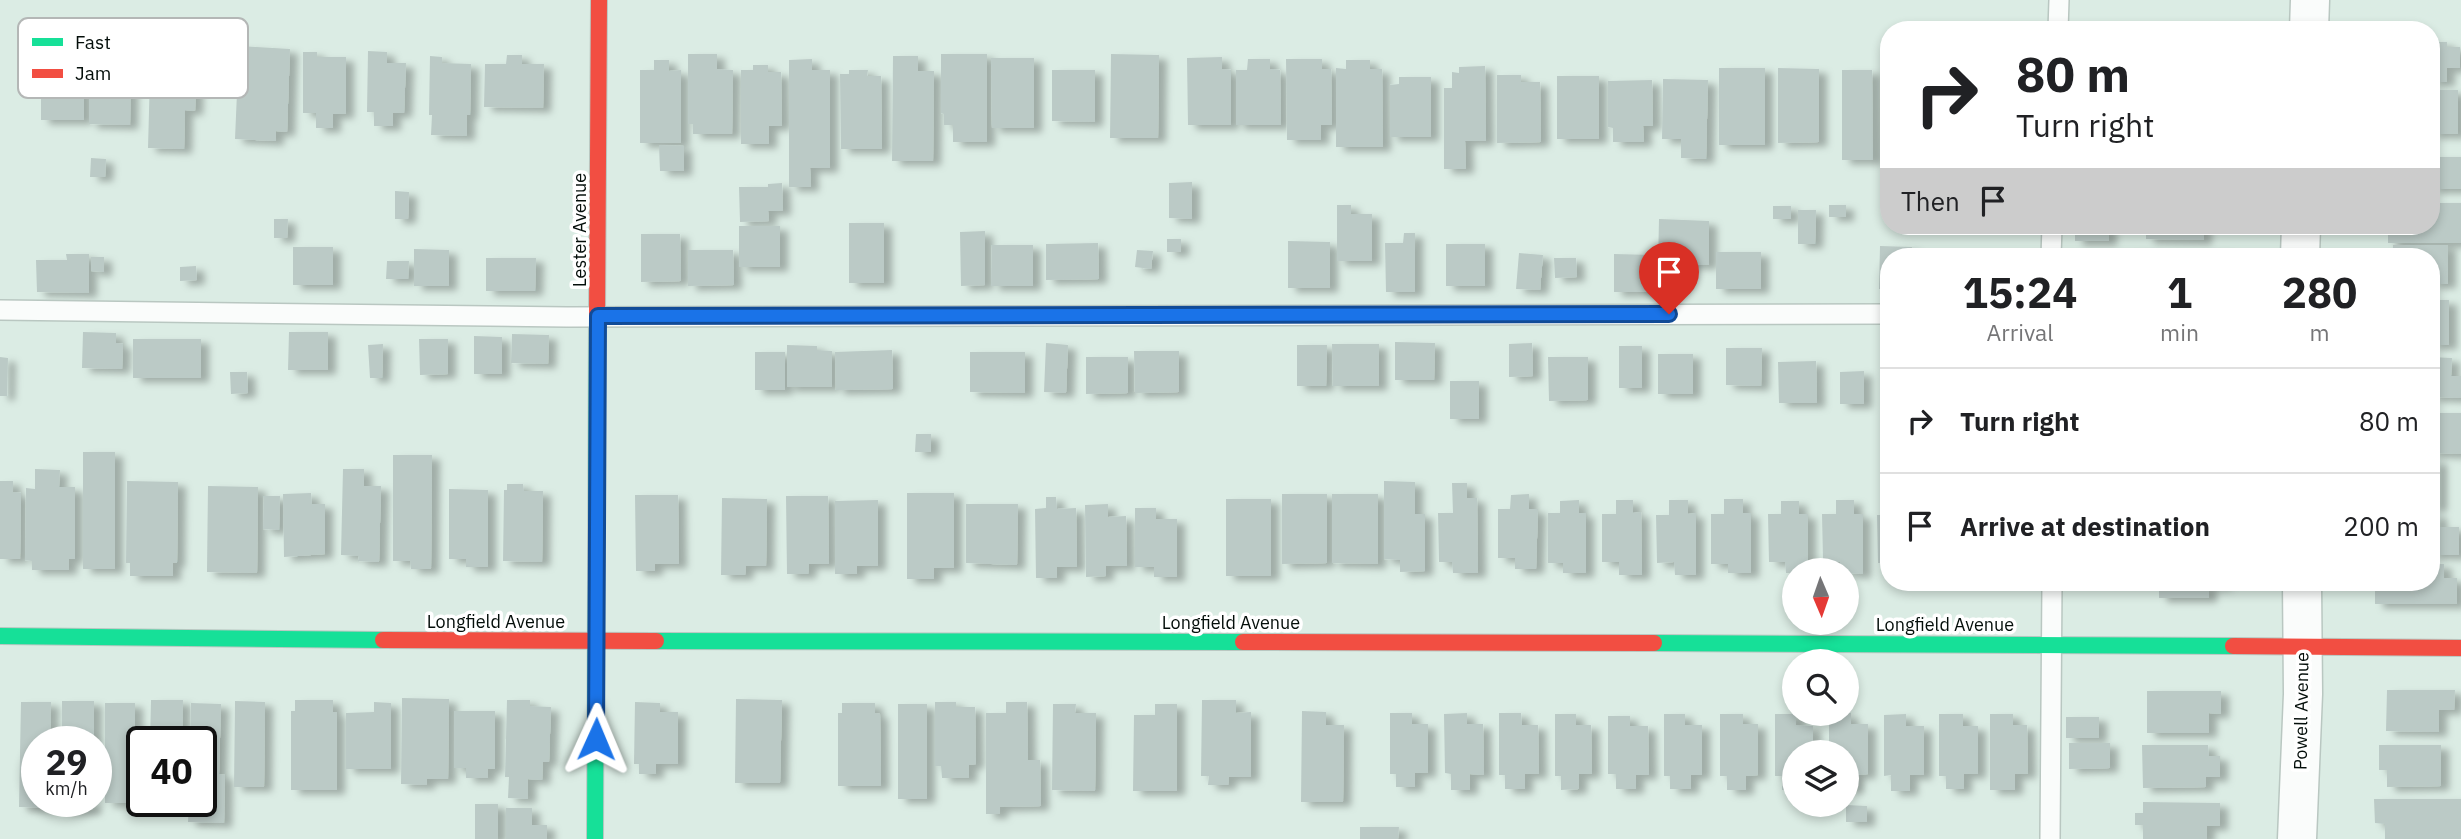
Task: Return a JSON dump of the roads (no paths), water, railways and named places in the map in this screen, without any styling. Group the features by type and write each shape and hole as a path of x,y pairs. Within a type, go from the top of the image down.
{"street":[{"name":"Lester Avenue","path":"595,839 599,0"},
{"path":"2309,21 2310,0"},
{"name":"Powell Avenue","path":"2297,839 2303,694 2302,591"},
{"name":"Longfield Avenue","path":"0,636 2302,645 2461,648"}],"lane":[{"path":"2058,21 2059,0"},
{"path":"0,310 598,316 1880,314"},
{"path":"2050,839 2052,591"}]}
